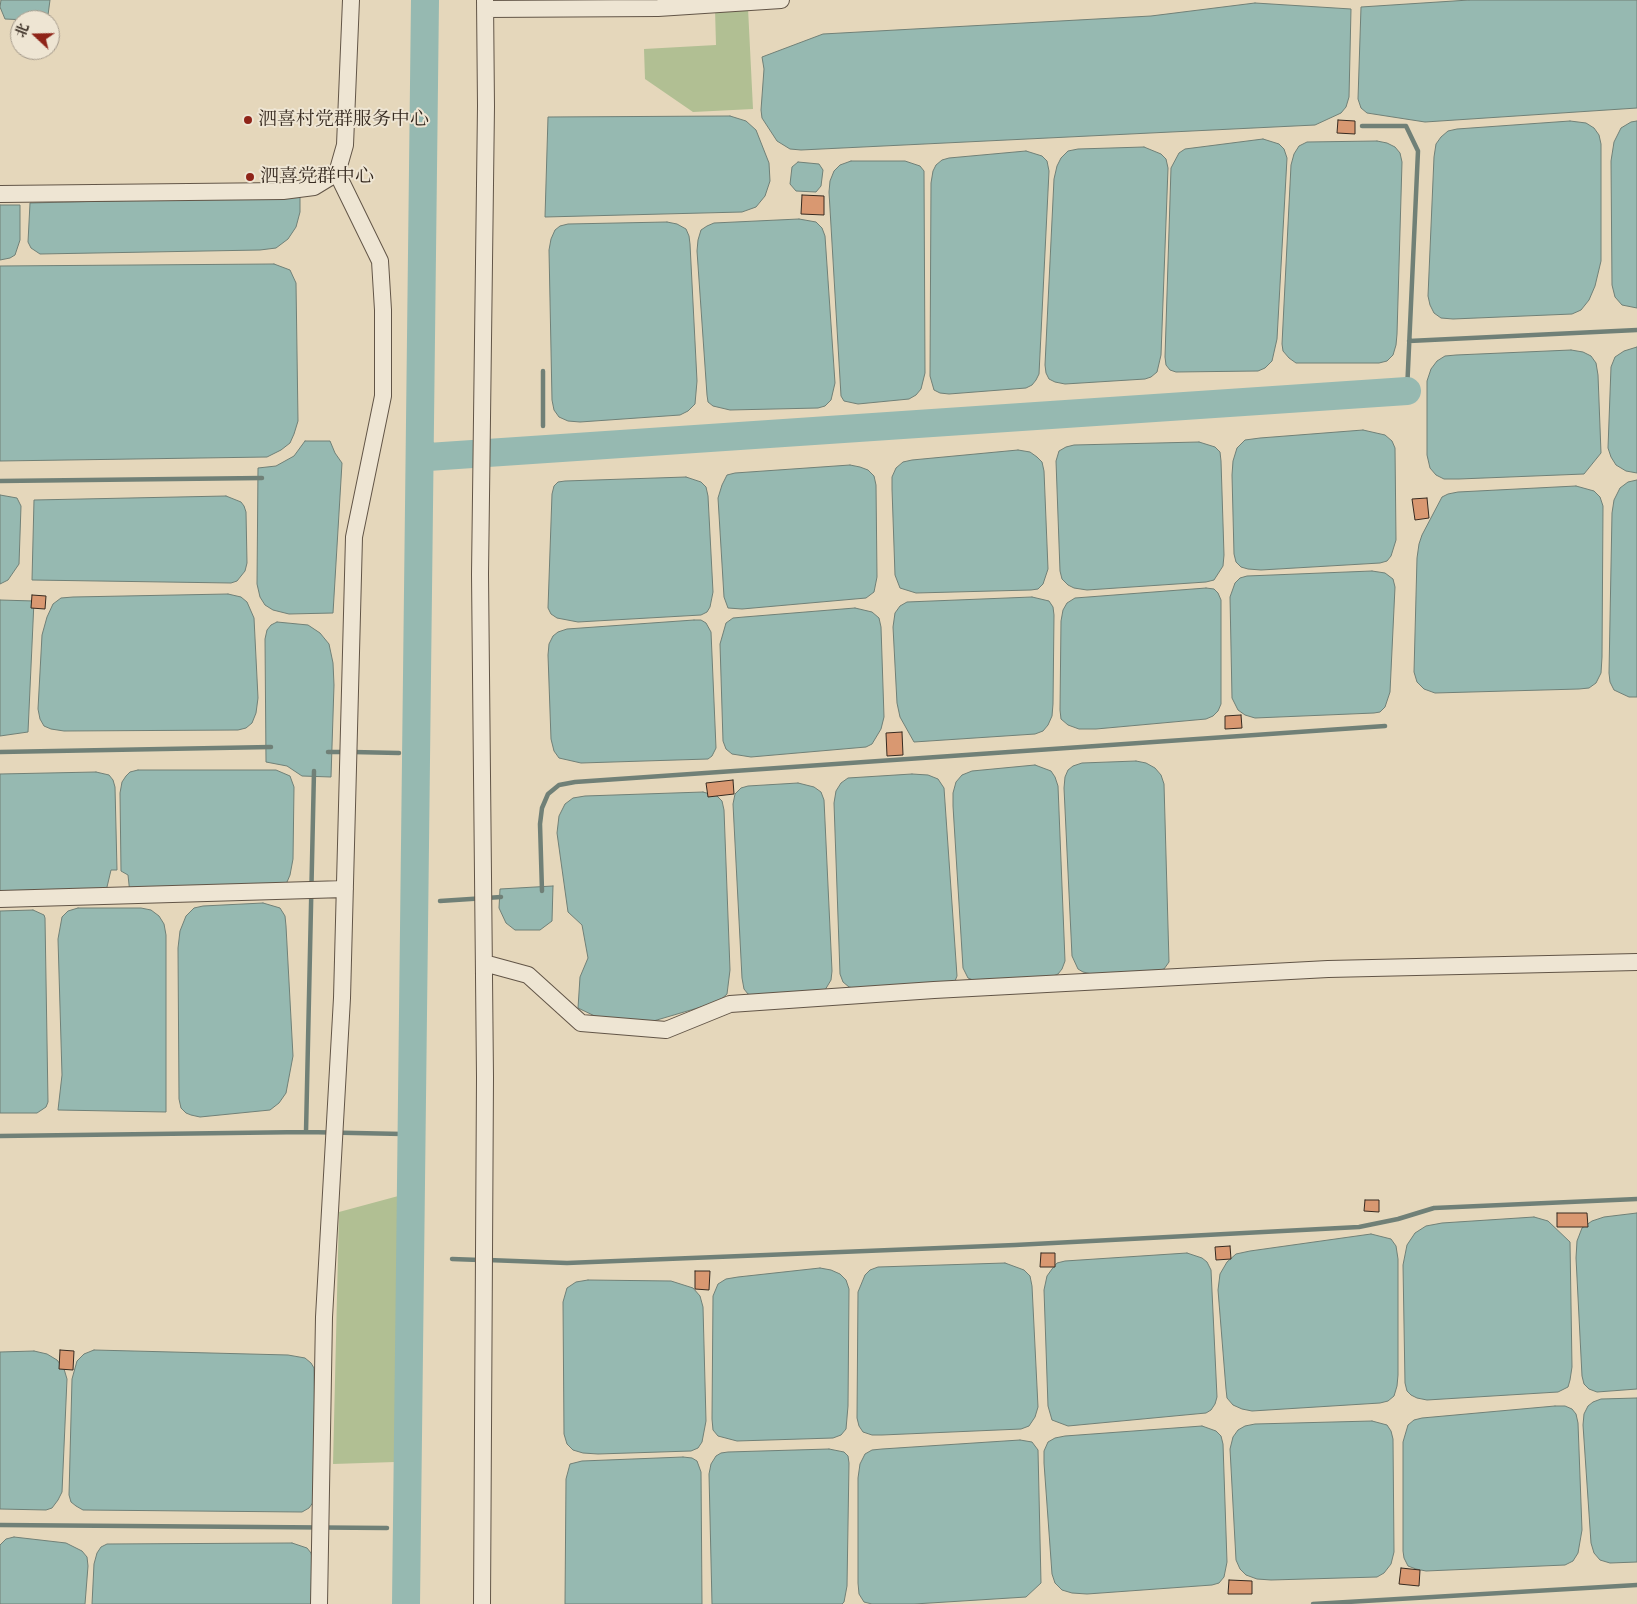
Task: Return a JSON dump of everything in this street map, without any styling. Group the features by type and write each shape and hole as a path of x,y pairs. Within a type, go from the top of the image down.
{"street":[{"path":"319,1604 324,1317 342,998 354,537 383,396 383,310 380,261 337,173 345,145 351,0"},
{"path":"482,1604 485,1077 480,574 486,106 485,4 658,8 780,0"},
{"path":"0,194 283,191 314,187 337,173"},
{"path":"0,899 345,890"},
{"path":"484,963 528,975 581,1022 666,1030 730,1004 934,990 1328,969 1637,962"}],"green space":[{"path":"748,8 753,109 693,112 645,79 644,49 716,45 715,9"},
{"path":"402,1195 395,1462 333,1464 339,1212"}],"water":[{"path":"1,0 50,0 49,10 10,10 10,19 5,19 0,7"},
{"path":"1469,0 1637,0 1637,108 1425,122 1367,113 1361,108 1358,99 1361,7"},
{"path":"1255,3 1351,9 1349,97 1346,107 1341,113 1315,125 801,150 790,149 777,141 762,118 764,69 762,57 823,34 1151,16"},
{"path":"730,116 746,121 756,130 769,163 770,181 765,196 756,207 742,212 545,217 548,117"},
{"path":"1570,121 1586,123 1594,128 1599,135 1601,144 1601,261 1595,286 1589,300 1581,310 1572,314 1441,318 1434,313 1428,296 1436,144 1448,131 1457,129"},
{"path":"1637,121 1637,308 1622,305 1615,297 1612,285 1611,161 1614,142 1621,128"},
{"path":"1263,139 1279,144 1284,149 1287,158 1277,339 1272,361 1265,368 1258,371 1176,372 1170,370 1166,365 1165,357 1171,168 1179,153 1185,149"},
{"path":"1377,141 1395,147 1400,153 1402,162 1397,334 1393,355 1387,361 1379,363 1296,363 1283,351 1282,344 1291,165 1294,154 1299,146 1307,142"},
{"path":"1144,147 1161,154 1166,159 1168,168 1161,355 1157,372 1145,379 1065,384 1055,382 1049,379 1045,365 1054,179 1057,166 1061,158 1068,151"},
{"path":"1026,151 1042,156 1047,161 1049,171 1039,374 1032,385 1026,388 949,394 940,393 934,390 930,376 931,183 933,171 942,160 949,158"},
{"path":"851,161 905,161 920,166 924,171 925,373 921,389 909,399 858,404 844,401 841,396 829,192 830,181 834,171 840,165"},
{"path":"798,162 819,164 823,170 821,186 816,192 796,191 790,184 792,167"},
{"path":"300,196 300,212 296,227 288,239 276,248 260,250 40,254 31,248 28,242 30,203"},
{"path":"0,205 20,205 20,240 15,255 0,260"},
{"path":"799,219 816,222 822,228 825,236 835,383 831,400 825,406 818,408 730,410 713,406 708,402 707,395 697,251 701,230 714,223"},
{"path":"667,222 677,224 686,229 689,236 697,381 695,404 688,411 680,415 580,422 568,421 559,417 554,410 552,400 549,250 555,230 560,226 568,224"},
{"path":"274,264 290,270 296,283 298,421 290,443 281,450 267,457 0,461 0,266"},
{"path":"1637,347 1637,473 1626,471 1616,465 1608,448 1611,367 1615,357 1624,351"},
{"path":"1571,350 1583,352 1591,356 1596,363 1598,375 1601,453 1584,474 1459,479 1444,479 1436,475 1430,468 1427,455 1427,381 1431,369 1437,361 1445,356 1456,355"},
{"path":"1363,430 1385,435 1392,441 1395,448 1396,540 1391,556 1387,561 1261,570 1241,567 1236,562 1234,554 1232,475 1233,461 1237,448 1245,440"},
{"path":"305,441 330,441 342,463 333,613 289,614 273,610 265,605 260,597 257,584 258,468 276,466 294,456"},
{"path":"1199,442 1215,447 1220,452 1221,461 1224,555 1223,566 1214,580 1087,590 1068,585 1062,579 1060,571 1056,461 1059,451 1074,445"},
{"path":"1018,450 1030,452 1037,457 1042,462 1044,471 1048,569 1043,584 1038,589 1031,590 916,593 900,588 895,575 892,489 892,477 896,468 903,462 912,460"},
{"path":"850,465 868,470 874,476 876,485 877,577 874,592 866,598 742,609 728,608 724,597 718,498 727,475"},
{"path":"686,477 701,482 706,487 708,496 713,592 707,612 701,615 578,622 557,618 551,614 548,608 552,494 554,486 558,482 565,481"},
{"path":"1637,480 1637,697 1629,697 1614,690 1610,682 1609,673 1612,513 1614,500 1620,488 1628,482"},
{"path":"1576,486 1594,491 1600,497 1603,506 1602,657 1601,673 1596,683 1589,688 1579,689 1435,693 1424,689 1417,682 1414,672 1417,558 1422,535 1442,497 1458,492"},
{"path":"0,495 17,498 21,506 19,564 8,580 0,584"},
{"path":"226,496 241,502 246,512 247,563 245,571 237,581 231,583 32,580 34,500"},
{"path":"1372,571 1385,573 1393,579 1395,587 1390,692 1385,707 1380,712 1374,713 1255,718 1245,715 1238,710 1232,698 1230,597 1235,583 1240,578 1247,576"},
{"path":"1206,588 1214,589 1221,600 1221,704 1213,716 1206,719 1096,729 1079,729 1068,725 1061,719 1061,621 1063,610 1067,603 1075,598"},
{"path":"228,594 241,597 247,602 254,618 258,698 256,713 252,723 246,728 238,730 64,731 44,726 38,709 42,635 53,604 61,598"},
{"path":"1032,597 1049,601 1053,607 1054,615 1053,704 1052,716 1048,725 1043,731 1035,734 914,742 900,717 897,703 893,627 895,613 900,606 907,602"},
{"path":"0,600 34,601 28,732 0,736"},
{"path":"855,608 872,612 879,618 881,627 884,717 881,729 872,744 866,747 751,757 732,754 726,749 723,741 720,644 726,623 733,618"},
{"path":"701,620 706,623 711,632 716,748 712,756 708,759 581,763 559,758 554,751 551,739 548,655 549,644 553,636 567,629"},
{"path":"277,622 308,625 320,633 329,644 333,663 334,685 331,777 302,776 287,766 266,762 265,639 267,630"},
{"path":"1136,761 1146,763 1155,768 1161,775 1164,784 1169,962 1164,969 1160,970 1092,974 1083,972 1078,969 1072,956 1065,777 1068,770 1082,763"},
{"path":"1035,765 1051,771 1058,786 1065,961 1058,974 1053,976 973,980 968,978 963,968 953,806 953,793 956,782 962,775 972,771"},
{"path":"138,770 276,770 290,776 294,787 293,859 287,882 281,887 130,894 128,875 121,871 120,793 122,782 126,776 130,772"},
{"path":"96,772 109,775 115,787 117,870 111,870 107,887 103,892 0,895 0,774"},
{"path":"912,774 928,775 938,779 944,788 957,976 955,981 859,989 849,987 843,982 840,974 834,803 836,791 841,783 848,778"},
{"path":"798,783 814,787 821,792 824,800 831,980 825,990 755,996 748,994 744,989 742,978 733,804 735,794 741,788 748,786"},
{"path":"703,792 717,796 722,801 724,810 730,970 727,994 718,1002 650,1022 599,1018 578,1008 580,977 588,958 582,925 568,912 557,833 559,816 565,804 573,798 585,796"},
{"path":"553,886 552,921 540,930 515,930 506,923 499,908 500,889"},
{"path":"263,903 280,908 285,916 293,1056 286,1093 279,1103 270,1110 200,1117 191,1115 181,1108 179,1099 178,948 180,931 186,916 194,908"},
{"path":"78,908 141,908 151,910 159,916 164,924 166,935 166,1112 58,1110 62,1075 58,939 62,917 68,911"},
{"path":"33,910 44,915 45,918 48,1102 46,1107 37,1113 0,1113 0,911"},
{"path":"1637,1213 1637,1389 1597,1392 1589,1389 1584,1384 1582,1376 1576,1258 1577,1241 1582,1228 1592,1221 1604,1217"},
{"path":"1534,1217 1548,1221 1570,1242 1572,1367 1568,1387 1558,1392 1427,1400 1411,1395 1407,1391 1405,1383 1403,1265 1407,1245 1415,1233 1426,1226 1442,1223"},
{"path":"1371,1234 1391,1239 1396,1246 1398,1259 1398,1375 1394,1396 1388,1401 1380,1403 1252,1411 1233,1405 1227,1398 1218,1290 1220,1274 1227,1262 1236,1254 1250,1251"},
{"path":"1187,1253 1202,1258 1207,1262 1211,1270 1217,1397 1211,1410 1206,1413 1068,1426 1052,1420 1048,1406 1044,1290 1047,1276 1052,1269 1057,1263 1065,1261"},
{"path":"1005,1263 1024,1270 1030,1276 1032,1286 1038,1407 1035,1417 1029,1426 1021,1429 882,1435 872,1435 863,1432 857,1418 858,1292 865,1275 870,1270 878,1267"},
{"path":"820,1268 840,1274 846,1280 849,1289 848,1406 846,1429 841,1435 833,1438 737,1441 718,1436 713,1430 712,1419 713,1296 718,1284 726,1279 738,1277"},
{"path":"588,1280 671,1281 693,1288 700,1296 703,1307 706,1421 702,1442 698,1448 691,1451 598,1454 573,1450 567,1444 564,1434 563,1302 567,1288 576,1282"},
{"path":"94,1350 288,1355 305,1358 314,1368 316,1492 314,1501 309,1508 302,1512 83,1510 76,1506 71,1502 69,1495 72,1379 77,1361 84,1354"},
{"path":"34,1351 47,1354 57,1360 64,1369 67,1379 62,1492 52,1508 46,1510 0,1509 0,1352"},
{"path":"1637,1398 1637,1562 1610,1563 1600,1560 1594,1553 1591,1543 1583,1425 1584,1414 1588,1406 1601,1399"},
{"path":"1565,1406 1572,1409 1576,1414 1578,1423 1582,1530 1578,1553 1573,1561 1565,1565 1426,1571 1408,1566 1403,1551 1403,1442 1408,1425 1414,1420 1422,1418"},
{"path":"1372,1421 1387,1425 1393,1439 1394,1552 1391,1564 1384,1573 1377,1577 1271,1580 1257,1579 1246,1575 1240,1569 1236,1560 1230,1449 1233,1437 1238,1430 1255,1424"},
{"path":"1202,1426 1216,1431 1221,1436 1223,1444 1227,1562 1224,1577 1219,1583 1087,1594 1062,1590 1055,1583 1052,1574 1044,1463 1044,1451 1048,1442 1065,1436"},
{"path":"1020,1440 1032,1442 1038,1450 1041,1583 1026,1597 914,1604 872,1604 864,1602 859,1594 858,1583 858,1478 860,1464 865,1454 872,1450 882,1449"},
{"path":"829,1449 844,1452 848,1456 849,1463 847,1586 844,1602 842,1604 712,1604 709,1474 711,1464 716,1456 728,1452"},
{"path":"692,1458 697,1461 701,1472 702,1604 565,1604 566,1479 570,1464 582,1461"},
{"path":"14,1537 66,1543 82,1551 87,1557 88,1566 85,1604 0,1604 0,1545 6,1539"},
{"path":"292,1543 307,1548 311,1553 313,1562 311,1604 92,1604 94,1564 97,1553 101,1547 107,1544"}],"building":[{"path":"1338,120 1355,121 1355,134 1337,133"},
{"path":"802,195 824,196 824,215 801,214"},
{"path":"1427,498 1429,518 1415,520 1412,499"},
{"path":"32,595 46,596 45,609 31,608"},
{"path":"1241,715 1242,728 1225,729 1225,716"},
{"path":"902,732 903,755 887,756 886,733"},
{"path":"733,780 734,794 708,797 706,783"},
{"path":"1365,1200 1379,1200 1379,1212 1364,1211"},
{"path":"1557,1213 1587,1213 1588,1227 1557,1227"},
{"path":"1230,1246 1231,1259 1216,1260 1215,1247"},
{"path":"1041,1253 1055,1253 1055,1267 1040,1267"},
{"path":"695,1271 710,1271 709,1290 695,1289"},
{"path":"60,1350 74,1351 73,1370 59,1369"},
{"path":"1401,1568 1420,1570 1419,1586 1399,1584"},
{"path":"1229,1580 1252,1581 1252,1594 1228,1594"}],"waterway":[{"path":"406,1604 425,0"},
{"path":"1362,126 1406,126 1418,151 1407,391"},
{"path":"1409,341 1637,330"},
{"path":"543,371 543,426"},
{"path":"428,457 1407,391"},
{"path":"0,481 262,478"},
{"path":"542,891 540,824 542,808 548,794 559,785 575,782 1385,726"},
{"path":"0,752 271,747"},
{"path":"328,752 345,752"},
{"path":"353,752 399,753"},
{"path":"306,1132 314,771"},
{"path":"440,901 501,897"},
{"path":"0,1136 306,1132 403,1134"},
{"path":"488,1260 567,1263 1015,1245 1359,1227 1398,1219 1434,1208 1637,1199"},
{"path":"452,1259 480,1260"},
{"path":"0,1525 387,1528"},
{"path":"1313,1604 1637,1585"}],"place":[{"name":"泗喜村党群服务中心","path":"248,120"},
{"name":"泗喜党群中心","path":"250,177"}]}
